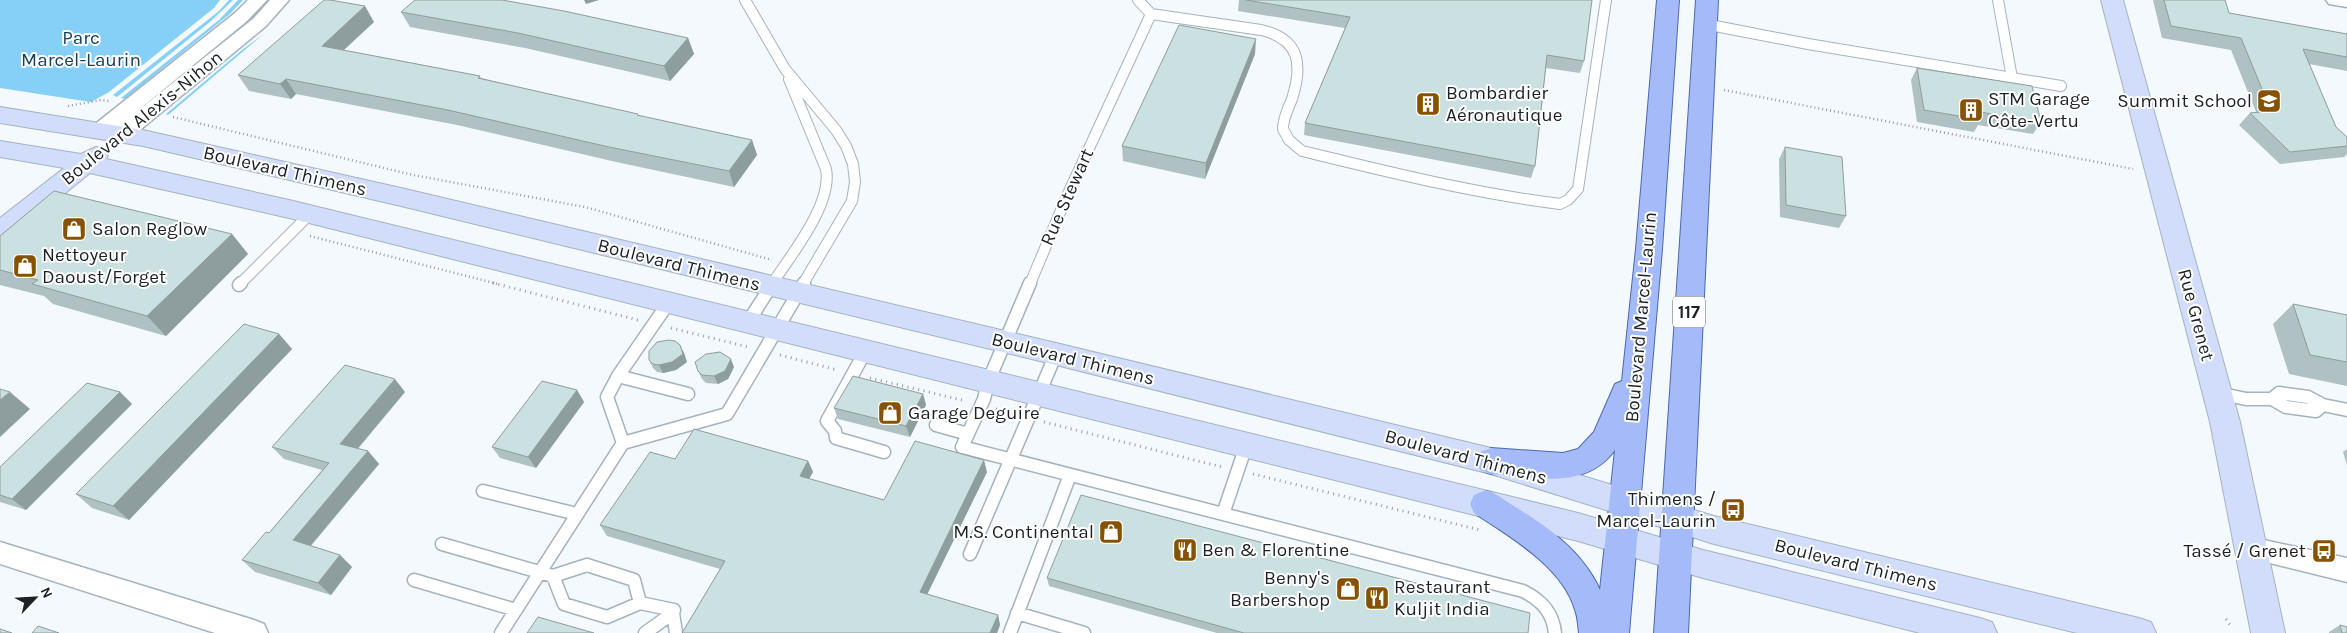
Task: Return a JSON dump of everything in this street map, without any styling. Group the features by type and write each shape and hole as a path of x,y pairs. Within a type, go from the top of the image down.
{"main road":[{"name":"117","path":"1671,633 1707,0"},
{"path":"1667,8 1705,24"},
{"name":"Boulevard Marcel-Laurin","path":"1612,633 1649,249 1667,8"},
{"path":"1491,461 1574,466 1591,457 1606,440 1637,363"},
{"path":"1486,518 1541,540 1564,562 1587,600 1593,615 1596,633"}],"street":[{"name":"Rue Grenet","path":"2112,0 2232,452 2268,633"},
{"name":"Boulevard Alexis-Nihon","path":"0,210 75,161 265,5"},
{"name":"Boulevard Thimens","path":"0,115 112,132 401,197 770,287 1056,354 1491,461 1677,520 2139,633"},
{"name":"Boulevard Thimens","path":"0,149 75,161 308,224 866,364 984,398 1246,446 1486,518 1622,539 1712,566 1980,633"},
{"name":"Boulevard Alexis-Nihon","path":"0,232 75,161"},
{"path":"2250,548 2347,570"},
{"path":"0,553 254,633"}],"lane":[{"path":"501,633 516,610 547,574 577,514 623,443 727,414 778,342 798,293 849,210 854,195 856,174 850,152 785,68 745,0"},
{"path":"1138,0 1151,14 1268,31 1291,44 1298,55 1299,67 1290,105 1284,119 1284,131 1289,140 1302,151 1410,178 1503,197 1560,204 1568,200 1578,189 1606,0"},
{"path":"1998,0 2012,78"},
{"name":"Rue Stewart","path":"968,434 1067,196 1151,14"},
{"path":"1705,24 1808,44 2061,86"},
{"path":"746,334 770,287 819,210 828,186 826,169 785,68"},
{"path":"239,285 308,224"},
{"path":"623,443 607,397 618,376 669,315"},
{"path":"970,554 1010,460 1042,408 1056,354"},
{"path":"866,364 827,421 835,430 836,438 884,452"},
{"path":"618,376 688,394"},
{"path":"2217,393 2246,399 2272,399 2286,407 2316,411 2324,405 2347,410"},
{"path":"936,425 968,434 962,447 1523,592 1532,596 1546,608 1552,618 1555,633"},
{"path":"1223,514 1246,446"},
{"path":"1010,633 1070,475"},
{"path":"483,491 577,514"},
{"path":"442,544 547,574 587,565 634,580 640,603"},
{"path":"547,574 564,604 607,617 640,603 674,610 676,633"},
{"path":"414,580 516,610"},
{"path":"1017,613 1084,633"},
{"path":"645,633 673,614"}],"path":[{"path":"1719,89 2133,168"},
{"path":"66,105 105,100"},
{"name":"Boulevard Thimens","path":"181,119 412,175 577,206 760,256"},
{"path":"308,224 634,319"},
{"path":"669,315 746,334"},
{"path":"778,342 841,370"},
{"path":"866,364 984,398 1016,414"},
{"path":"1042,408 1219,466"},
{"path":"1257,475 1486,518"},
{"path":"2226,619 2230,624"}],"green space":[{"name":"Parc Marcel-Laurin","path":"0,0 220,0 214,8 109,92 91,102 0,88"},
{"path":"229,0 233,0 211,21 117,97 113,95 219,11"},
{"path":"238,0 243,0 231,13 125,99 121,98 219,20"},
{"path":"265,33 168,115 166,114 242,50"}],"building":[{"path":"324,0 365,6 322,46 480,76 478,78 752,140 729,171 609,147 448,110 286,79 280,84 238,75"},
{"path":"415,0 502,0 564,11 688,38 664,66 518,33 401,12"},
{"name":"Bombardier Aéronautique","path":"1246,0 1592,0 1584,61 1547,55 1535,166 1305,123 1350,17"},
{"path":"2164,0 2225,0 2229,13 2347,34 2347,57 2303,49 2336,127 2347,137 2347,146 2290,152 2250,113 2271,111 2241,38 2171,26"},
{"path":"1179,25 1256,39 1206,163 1122,146"},
{"name":"STM Garage Côte-Vertu","path":"1917,68 2032,86 2041,122 1980,112 1982,120 1924,110"},
{"path":"1785,147 1842,157 1846,216 1786,205"},
{"path":"54,191 232,234 147,316 32,284 38,280 0,270 0,236"},
{"path":"2293,304 2347,315 2347,362 2310,355"},
{"path":"244,324 279,334 113,506 76,494"},
{"path":"675,341 680,345 683,354 672,362 659,365 653,364 649,360 649,351 657,342"},
{"path":"720,352 731,359 725,371 714,376 702,375 698,371 695,362 706,354"},
{"path":"345,365 395,379 340,444 368,451 293,540 340,555 318,583 242,560 266,532 269,533 329,463 272,447"},
{"path":"853,376 923,394 906,426 834,408"},
{"path":"542,381 577,390 528,457 492,447"},
{"path":"87,383 120,392 12,499 0,495 0,467"},
{"path":"0,389 10,392 0,400"},
{"path":"694,429 808,461 800,476 884,500 915,441 984,460 920,592 998,615 990,633 682,633 725,561 600,525 650,452 675,459"},
{"path":"1081,495 1530,613 1528,633 1244,633 1047,578"},
{"path":"538,617 594,633 527,633"},
{"path":"2340,625 2347,627 2347,633 2342,633"},
{"path":"38,626 59,633 32,633"},
{"path":"0,629 12,633 0,633"}],"place":[{"name":"Summit School","path":"2269,101"},
{"name":"Bombardier Aéronautique","path":"1428,104"},
{"name":"STM Garage Côte-Vertu","path":"1971,110"},
{"name":"Salon Reglow","path":"74,229"},
{"name":"Nettoyeur Daoust/Forget","path":"25,266"},
{"name":"Garage Deguire","path":"890,413"},
{"name":"Thimens / Marcel-Laurin","path":"1733,510"},
{"name":"M.S. Continental","path":"1111,532"},
{"name":"Ben & Florentine","path":"1185,550"},
{"name":"Tassé / Grenet","path":"2324,551"},
{"name":"Benny's Barbershop","path":"1348,589"},
{"name":"Restaurant Kuljit India","path":"1377,598"}]}
